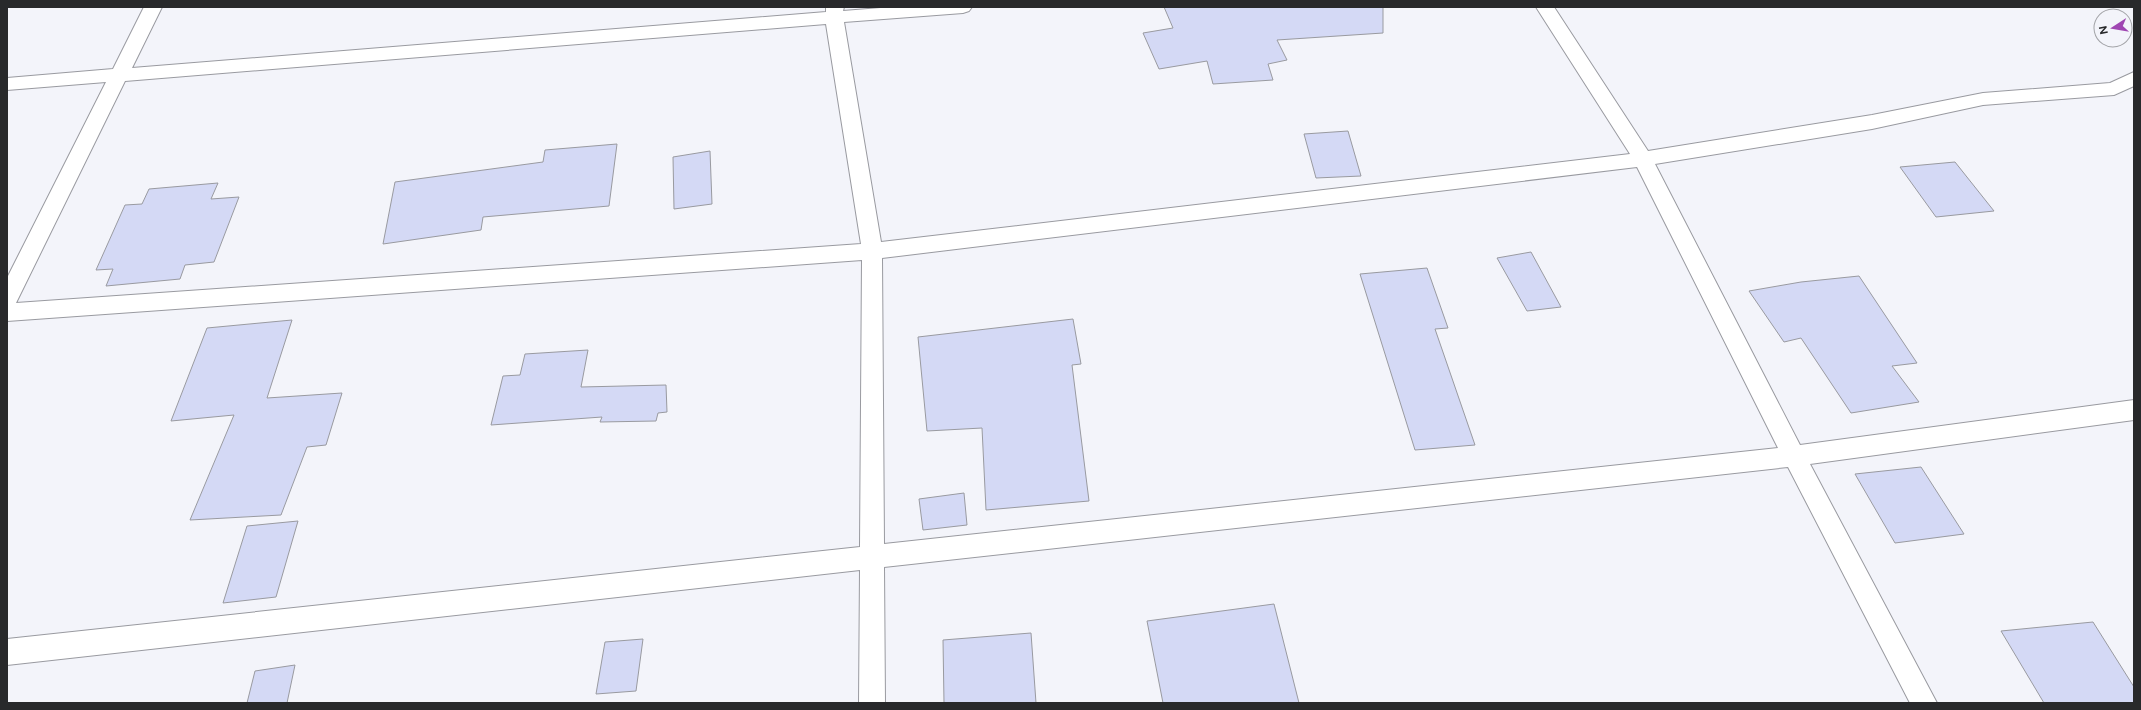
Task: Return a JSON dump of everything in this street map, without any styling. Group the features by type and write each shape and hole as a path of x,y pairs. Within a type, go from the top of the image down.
{"street":[{"path":"7,299 153,7"},
{"path":"7,84 119,76 835,12 963,7"},
{"path":"1545,7 1643,159 1794,456 1924,703"},
{"path":"835,12 872,251 872,703"},
{"path":"7,312 872,251 1643,159 1872,122 1983,99 2114,88 2134,78"},
{"path":"7,652 1794,456 2134,410"}],"building":[{"path":"1164,7 1383,7 1383,33 1277,40 1287,60 1268,64 1273,80 1213,84 1207,61 1159,69 1143,33 1173,28"},
{"path":"1348,131 1361,176 1316,178 1304,134"},
{"path":"617,144 609,206 483,217 481,230 383,244 395,182 543,162 545,150"},
{"path":"710,151 712,204 674,209 673,157"},
{"path":"1955,162 1994,211 1936,217 1900,167"},
{"path":"218,183 211,199 239,197 214,262 185,265 180,279 106,286 113,269 96,270 125,205 142,204 149,189"},
{"path":"1531,252 1561,307 1527,311 1497,258"},
{"path":"1427,268 1448,328 1435,329 1475,445 1415,450 1360,274"},
{"path":"1859,276 1917,363 1892,366 1919,402 1851,413 1801,338 1784,342 1749,291 1801,282"},
{"path":"1073,319 1081,364 1072,365 1089,501 986,510 982,428 927,431 918,337"},
{"path":"292,320 267,398 342,393 326,445 307,447 281,515 190,520 234,415 171,421 207,328"},
{"path":"588,350 581,387 666,385 667,412 658,413 656,421 600,422 602,417 491,425 503,376 520,375 525,354"},
{"path":"1921,467 1964,534 1895,543 1855,474"},
{"path":"964,493 967,525 923,530 919,499"},
{"path":"298,521 276,597 223,603 247,526"},
{"path":"1274,604 1299,703 1163,703 1147,621"},
{"path":"2093,622 2134,687 2134,703 2044,703 2001,631"},
{"path":"1031,633 1036,703 944,703 943,640"},
{"path":"643,639 636,691 596,694 605,642"},
{"path":"295,665 287,703 247,703 255,671"}]}
